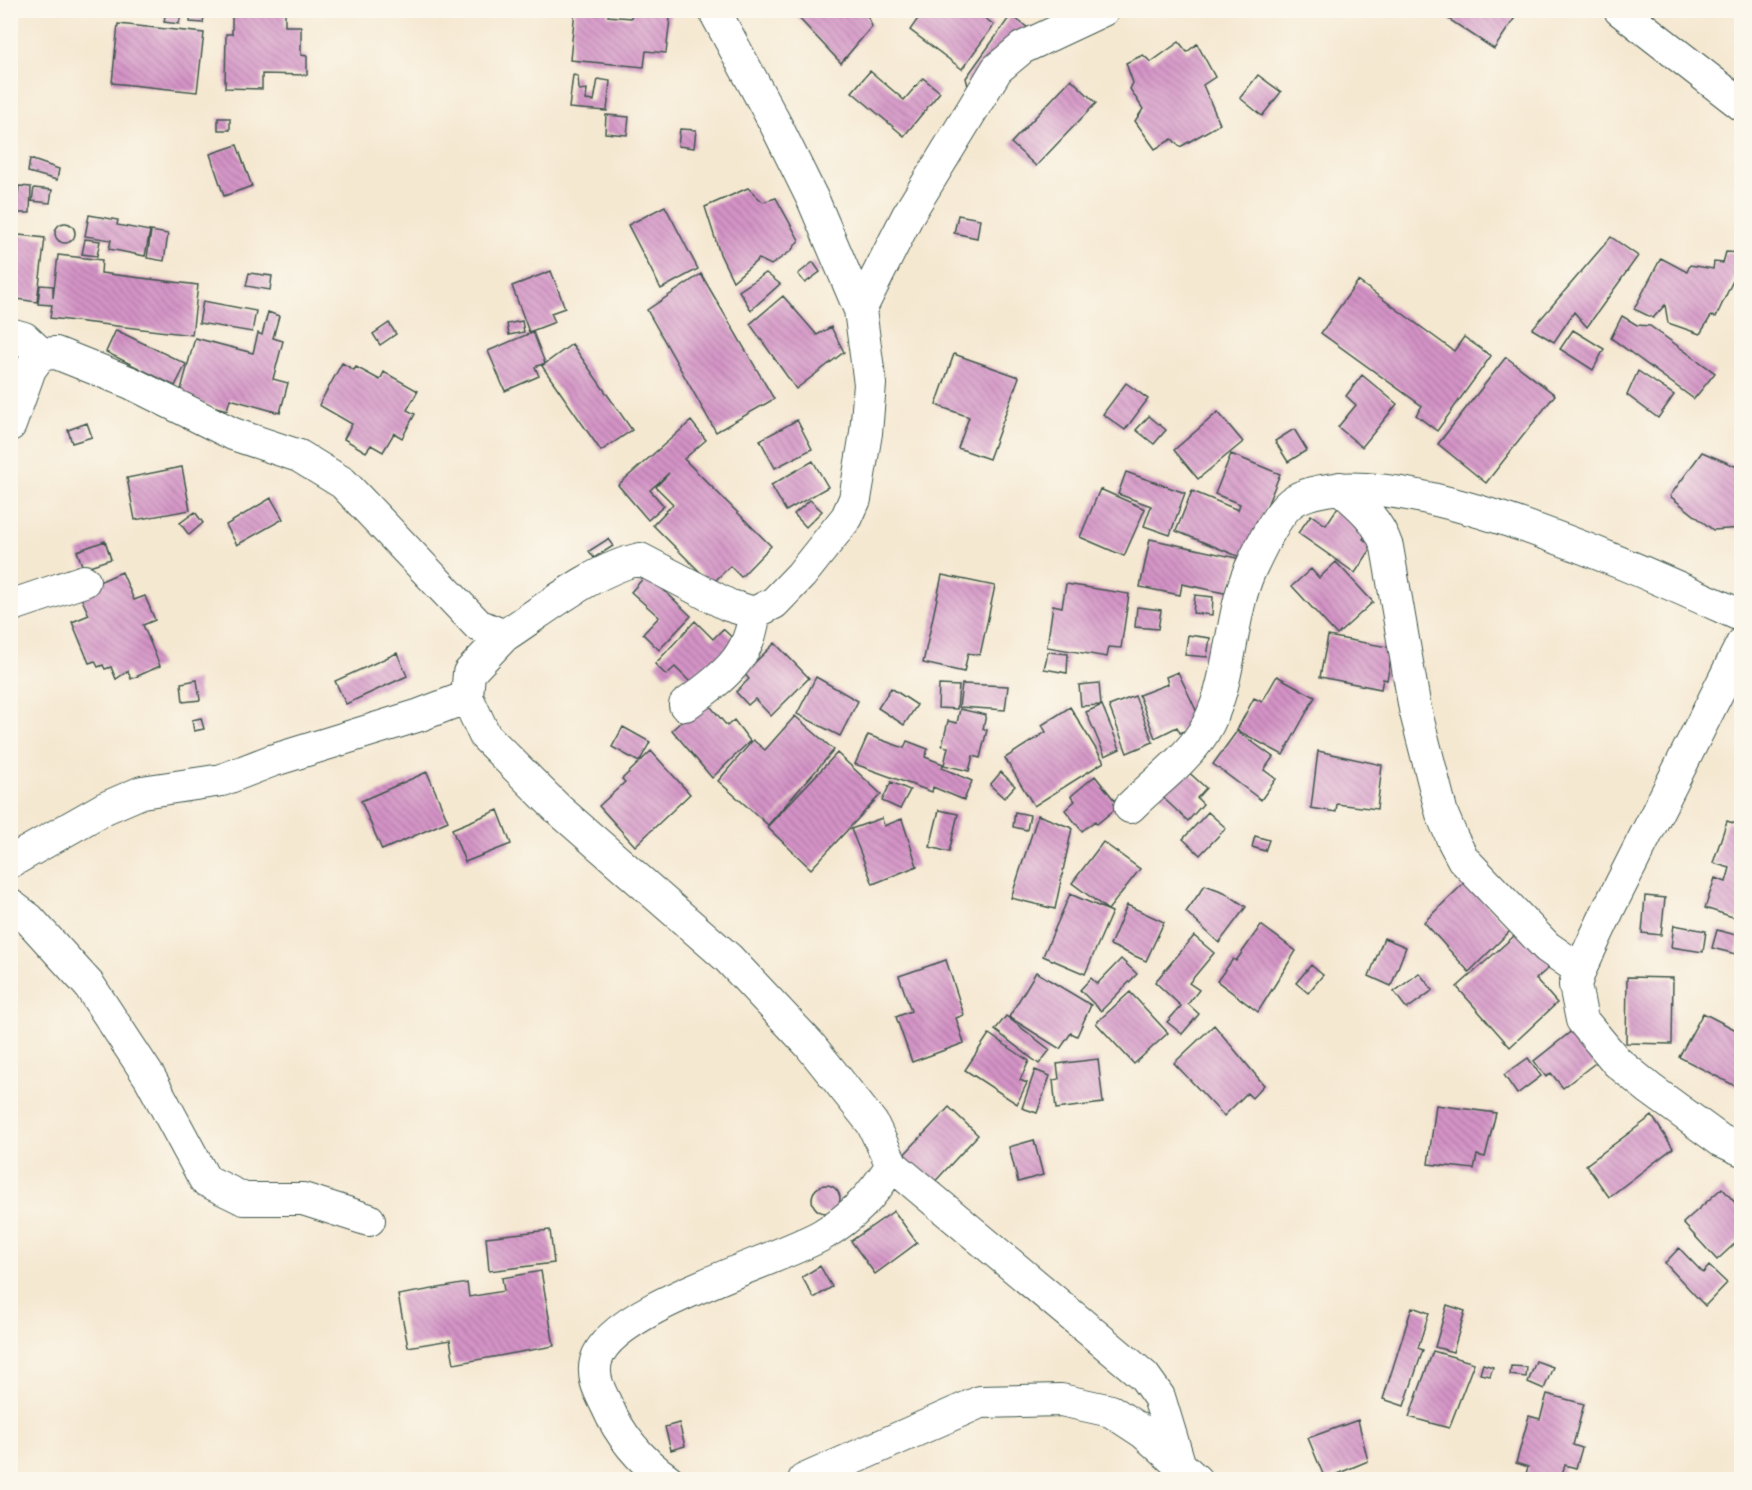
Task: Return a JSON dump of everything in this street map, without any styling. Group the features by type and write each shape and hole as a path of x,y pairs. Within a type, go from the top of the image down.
{"street":[{"path":"714,10 786,144 860,310 870,384 866,433 855,499 847,517 801,575 774,603 754,613 728,605 640,559 626,562 594,579 504,636 469,673 466,697 485,736 558,809 728,958 809,1044 872,1123 892,1165 1144,1376 1159,1397 1187,1471"},
{"path":"860,310 908,215 997,69 1022,48 1103,10"},
{"path":"1620,10 1742,105"},
{"path":"10,334 24,338 40,354 56,353 70,358 131,383 233,434 299,456 343,483 478,624 504,636"},
{"path":"10,425 27,377 40,354"},
{"path":"1130,807 1203,733 1220,688 1249,574 1286,507 1306,495 1340,488 1365,489 1410,496 1506,519 1537,529 1742,616"},
{"path":"1340,488 1370,514 1381,530 1387,547 1415,709 1442,814 1463,859 1547,947 1580,970"},
{"path":"10,606 84,581"},
{"path":"685,705 722,678 738,660 749,640 754,613"},
{"path":"1742,644 1580,970 1575,985 1582,1020 1617,1062 1720,1140 1742,1150"},
{"path":"10,862 96,813 142,792 222,780 272,761 420,715 466,697"},
{"path":"10,905 29,919 89,985 150,1078 205,1180 244,1199 303,1199 369,1220"},
{"path":"668,1479 647,1466 613,1420 595,1378 595,1362 600,1349 615,1332 633,1320 698,1287 792,1249 835,1227 872,1196 892,1165"},
{"path":"804,1479 980,1402 1061,1400 1111,1411 1143,1432 1187,1471"}],"building":[{"path":"140,10 182,10 179,24 164,22 165,16"},
{"path":"191,10 205,10 203,23 190,22"},
{"path":"247,10 285,10 285,26 301,26 301,55 307,56 307,75 262,74 262,89 225,88 226,34 232,34 232,14 246,14"},
{"path":"575,10 609,10 608,16 631,18 632,10 671,10 666,53 646,51 644,67 570,60"},
{"path":"798,10 865,10 872,26 841,63 795,14"},
{"path":"924,10 974,10 994,25 962,69 910,30"},
{"path":"1447,10 1520,10 1494,49 1444,16"},
{"path":"1011,15 1028,28 969,90 966,78"},
{"path":"118,24 204,33 197,92 112,83"},
{"path":"1179,42 1187,52 1197,44 1215,77 1203,85 1220,124 1180,147 1172,139 1155,149 1135,121 1143,109 1130,89 1133,83 1126,63 1143,55 1151,62"},
{"path":"870,71 904,100 923,78 940,92 904,136 852,92"},
{"path":"573,75 578,76 579,90 587,89 586,100 594,101 598,79 610,81 607,111 569,108"},
{"path":"1258,75 1281,92 1262,116 1240,98"},
{"path":"1071,79 1096,103 1036,166 1011,143"},
{"path":"606,115 629,117 627,135 605,133"},
{"path":"218,118 230,118 230,130 218,130"},
{"path":"680,129 696,130 694,148 678,146"},
{"path":"237,145 252,186 224,196 210,154"},
{"path":"30,159 59,169 57,180 28,172"},
{"path":"19,186 31,187 30,213 16,213"},
{"path":"34,188 52,190 50,203 32,201"},
{"path":"748,188 763,202 776,198 799,240 791,251 771,265 759,259 733,281 720,254 705,207"},
{"path":"665,206 698,269 661,289 628,225"},
{"path":"89,215 118,220 117,225 150,231 145,256 109,249 111,240 85,236"},
{"path":"958,215 980,219 977,238 954,233"},
{"path":"61,223 69,223 75,229 75,237 69,243 61,243 55,237 55,229"},
{"path":"151,231 168,234 164,261 147,258"},
{"path":"10,234 45,238 37,302 10,298"},
{"path":"1611,237 1638,256 1587,327 1574,312 1554,342 1532,329"},
{"path":"85,239 100,241 97,256 82,254"},
{"path":"1726,252 1742,253 1742,261 1716,317 1711,316 1700,334 1668,323 1665,305 1653,318 1634,309 1661,258 1687,272 1690,265 1713,269 1714,262 1723,263"},
{"path":"58,255 102,260 101,273 198,285 192,335 50,318 52,305 38,304 40,285 53,286 53,298"},
{"path":"813,262 820,272 805,283 798,274"},
{"path":"551,271 565,308 551,313 555,322 529,332 512,286"},
{"path":"249,273 272,276 270,290 246,286"},
{"path":"766,273 780,284 751,310 739,291"},
{"path":"701,274 774,399 716,432 647,310"},
{"path":"1358,281 1454,351 1464,337 1491,356 1437,431 1416,415 1422,406 1321,333"},
{"path":"783,296 817,335 831,327 844,352 796,389 750,324"},
{"path":"203,301 256,311 252,332 199,323"},
{"path":"268,312 279,316 273,338 283,341 273,379 288,383 280,413 230,399 227,410 179,397 195,338 253,353 258,333 262,335"},
{"path":"1622,316 1637,325 1650,326 1715,373 1694,399 1611,338"},
{"path":"522,321 524,332 509,335 507,324"},
{"path":"389,323 396,334 380,345 373,334"},
{"path":"116,330 186,364 175,386 106,352"},
{"path":"1573,330 1604,349 1593,370 1560,349"},
{"path":"533,332 545,363 535,367 539,376 505,391 488,351"},
{"path":"572,344 632,430 601,451 542,366"},
{"path":"954,354 1019,377 989,459 958,448 969,417 936,405"},
{"path":"1506,357 1555,395 1486,483 1438,444"},
{"path":"342,363 354,370 356,367 380,380 384,372 418,391 407,410 415,414 402,438 394,433 383,452 371,445 366,452 344,439 352,424 319,405"},
{"path":"1638,371 1674,395 1658,418 1627,395"},
{"path":"1362,375 1397,404 1362,447 1338,427 1356,405 1346,396"},
{"path":"1126,383 1148,399 1125,430 1103,414"},
{"path":"1218,412 1243,442 1198,479 1174,450"},
{"path":"1149,416 1166,430 1154,444 1136,430"},
{"path":"797,420 812,449 775,468 760,440"},
{"path":"691,421 706,440 684,459 771,546 741,577 730,566 712,584 653,525 673,504 656,487 669,473 650,490 664,506 648,520 618,485"},
{"path":"87,423 92,437 72,443 68,430"},
{"path":"1294,429 1307,450 1288,462 1275,441"},
{"path":"1702,452 1742,469 1742,528 1713,530 1670,496"},
{"path":"1231,454 1280,474 1245,559 1176,531 1192,491 1238,510 1240,504 1215,494"},
{"path":"813,461 828,487 786,511 771,485"},
{"path":"182,467 190,510 135,520 127,478"},
{"path":"1126,472 1185,493 1170,535 1144,526 1151,506 1118,494"},
{"path":"1100,489 1145,509 1124,556 1080,537"},
{"path":"271,498 283,519 237,545 226,525"},
{"path":"810,500 822,511 806,527 794,514"},
{"path":"1338,507 1370,528 1363,539 1373,546 1355,573 1298,533 1311,515 1326,525"},
{"path":"195,512 203,523 189,535 180,523"},
{"path":"608,539 613,546 594,558 589,551"},
{"path":"1150,539 1237,558 1229,594 1182,584 1180,595 1140,587"},
{"path":"105,541 111,559 83,568 77,551"},
{"path":"1336,562 1373,602 1337,635 1292,586 1311,569 1319,578"},
{"path":"122,572 134,600 145,596 155,620 143,625 160,666 131,679 128,671 116,679 111,667 105,669 103,665 98,667 95,661 89,663 72,622 89,615 78,591"},
{"path":"647,574 691,616 659,650 643,634 659,617 631,592"},
{"path":"942,575 995,586 980,655 968,653 964,672 923,663"},
{"path":"1066,584 1129,594 1121,648 1109,647 1107,657 1047,647 1053,605 1062,607"},
{"path":"1195,595 1213,597 1212,615 1193,613"},
{"path":"1137,607 1161,610 1158,629 1135,627"},
{"path":"695,621 713,639 723,629 739,644 697,689 675,667 666,675 655,664"},
{"path":"1188,635 1210,638 1207,657 1185,655"},
{"path":"1328,636 1393,648 1387,680 1383,679 1381,689 1320,677"},
{"path":"775,643 809,678 771,716 755,699 748,705 736,692 749,679 744,673"},
{"path":"1048,652 1068,654 1067,673 1044,669"},
{"path":"397,653 407,676 346,704 335,681"},
{"path":"1178,672 1202,723 1180,733 1177,727 1155,738 1139,695 1168,684 1166,677"},
{"path":"1277,676 1315,697 1283,755 1237,730 1254,698 1262,702"},
{"path":"816,677 858,701 840,736 797,714"},
{"path":"197,680 200,700 183,702 181,683"},
{"path":"1099,683 1101,705 1081,706 1079,685"},
{"path":"962,684 1008,686 1005,710 959,707"},
{"path":"939,685 959,686 957,709 938,708"},
{"path":"891,688 917,705 904,725 878,708"},
{"path":"1135,696 1153,742 1127,753 1109,706"},
{"path":"705,700 727,726 734,720 750,741 712,778 672,730"},
{"path":"1102,705 1120,749 1105,756 1086,712"},
{"path":"1070,707 1104,762 1034,806 1005,758 1046,732 1042,725"},
{"path":"960,709 986,715 983,729 987,730 980,758 973,756 969,771 944,765 948,747 942,746 948,721 957,723"},
{"path":"795,716 834,750 768,825 718,781 753,740 765,750"},
{"path":"201,718 204,729 194,731 192,720"},
{"path":"623,727 650,742 639,762 612,747"},
{"path":"1237,731 1273,757 1264,770 1276,779 1261,800 1213,764"},
{"path":"868,735 904,748 907,741 928,749 925,757 943,764 942,768 972,781 964,800 933,787 932,792 855,764"},
{"path":"651,751 690,794 635,846 599,806 625,782 622,779"},
{"path":"1318,751 1382,765 1377,809 1337,804 1336,812 1311,808"},
{"path":"837,753 881,794 811,869 767,827"},
{"path":"1183,767 1206,788 1197,798 1203,804 1188,821 1159,794"},
{"path":"427,772 448,821 382,850 361,801"},
{"path":"1001,772 1015,786 1004,798 990,785"},
{"path":"1095,776 1119,806 1097,824 1095,821 1082,831 1065,810 1075,801 1071,796"},
{"path":"891,782 910,790 900,809 882,801"},
{"path":"498,810 511,844 465,862 452,829"},
{"path":"939,810 958,814 949,852 930,847"},
{"path":"1015,812 1030,815 1027,830 1013,827"},
{"path":"1208,812 1226,828 1200,855 1183,839"},
{"path":"1038,815 1072,828 1055,909 1011,898"},
{"path":"882,818 884,826 902,819 917,866 873,884 851,829"},
{"path":"1727,821 1742,826 1742,920 1705,908 1715,878 1726,882 1730,868 1713,863"},
{"path":"1255,836 1269,840 1265,851 1252,847"},
{"path":"1103,842 1140,869 1108,910 1072,883"},
{"path":"1465,882 1511,930 1469,972 1424,922"},
{"path":"1205,885 1224,892 1246,907 1219,943 1186,912"},
{"path":"1070,894 1112,912 1085,974 1043,956"},
{"path":"1645,896 1665,898 1661,935 1642,933"},
{"path":"1127,905 1164,922 1146,961 1110,945"},
{"path":"1261,925 1296,951 1258,1012 1217,981 1233,959 1236,961"},
{"path":"1674,925 1706,931 1703,952 1671,947"},
{"path":"1523,928 1553,964 1536,979 1557,1003 1510,1047 1457,987"},
{"path":"1717,930 1740,936 1736,954 1712,948"},
{"path":"1194,936 1214,953 1189,983 1199,990 1188,1004 1199,1014 1182,1034 1167,1022 1181,1006 1155,982"},
{"path":"1384,938 1406,947 1391,986 1369,976"},
{"path":"1121,959 1137,974 1101,1011 1080,990 1091,978 1097,984"},
{"path":"946,960 964,1015 956,1018 964,1043 912,1062 896,1017 911,1011 899,976"},
{"path":"1311,965 1323,975 1308,993 1296,983"},
{"path":"1036,972 1091,1005 1077,1036 1071,1033 1060,1049 1009,1017"},
{"path":"1419,973 1433,990 1407,1009 1394,992"},
{"path":"1627,977 1673,978 1672,1044 1626,1043"},
{"path":"1130,992 1168,1033 1134,1064 1096,1023"},
{"path":"1703,1013 1742,1033 1742,1083 1739,1088 1679,1057"},
{"path":"1006,1016 1050,1050 1039,1064 995,1030"},
{"path":"1214,1025 1264,1085 1252,1098 1247,1093 1224,1116 1174,1063"},
{"path":"1578,1026 1603,1057 1563,1088 1551,1073 1546,1077 1534,1061"},
{"path":"989,1034 1029,1061 1020,1080 1027,1083 1017,1104 965,1070"},
{"path":"1528,1058 1541,1076 1517,1094 1504,1075"},
{"path":"1098,1059 1103,1103 1056,1109 1053,1080 1059,1079 1057,1064"},
{"path":"1035,1070 1050,1076 1037,1113 1022,1108"},
{"path":"1436,1105 1496,1113 1485,1157 1477,1155 1474,1169 1428,1164"},
{"path":"949,1107 978,1135 929,1188 899,1160"},
{"path":"1652,1116 1673,1148 1609,1197 1586,1165"},
{"path":"1034,1140 1043,1175 1018,1182 1009,1147"},
{"path":"826,1185 836,1189 840,1199 836,1209 826,1213 816,1209 812,1199 816,1189"},
{"path":"1722,1188 1738,1206 1742,1203 1742,1237 1717,1260 1683,1223"},
{"path":"894,1211 917,1243 875,1274 851,1241"},
{"path":"550,1230 554,1263 489,1271 486,1237"},
{"path":"1679,1248 1703,1273 1709,1266 1727,1283 1705,1306 1665,1263"},
{"path":"820,1266 832,1287 814,1298 802,1277"},
{"path":"541,1271 554,1346 454,1364 450,1340 408,1347 398,1295 467,1283 469,1297 504,1291 502,1278"},
{"path":"1447,1305 1465,1311 1453,1352 1435,1347"},
{"path":"1412,1307 1429,1313 1418,1348 1423,1350 1404,1406 1383,1399"},
{"path":"1433,1351 1474,1363 1449,1428 1409,1417"},
{"path":"1536,1361 1553,1367 1544,1389 1528,1382"},
{"path":"1483,1364 1493,1367 1490,1376 1480,1374"},
{"path":"1511,1366 1527,1367 1526,1377 1510,1375"},
{"path":"1547,1394 1584,1404 1573,1445 1582,1448 1576,1468 1565,1465 1561,1479 1533,1479 1525,1477 1528,1467 1516,1463 1529,1416 1540,1419"},
{"path":"1358,1420 1368,1461 1325,1479 1308,1438"},
{"path":"679,1423 685,1446 671,1450 665,1427"}]}
